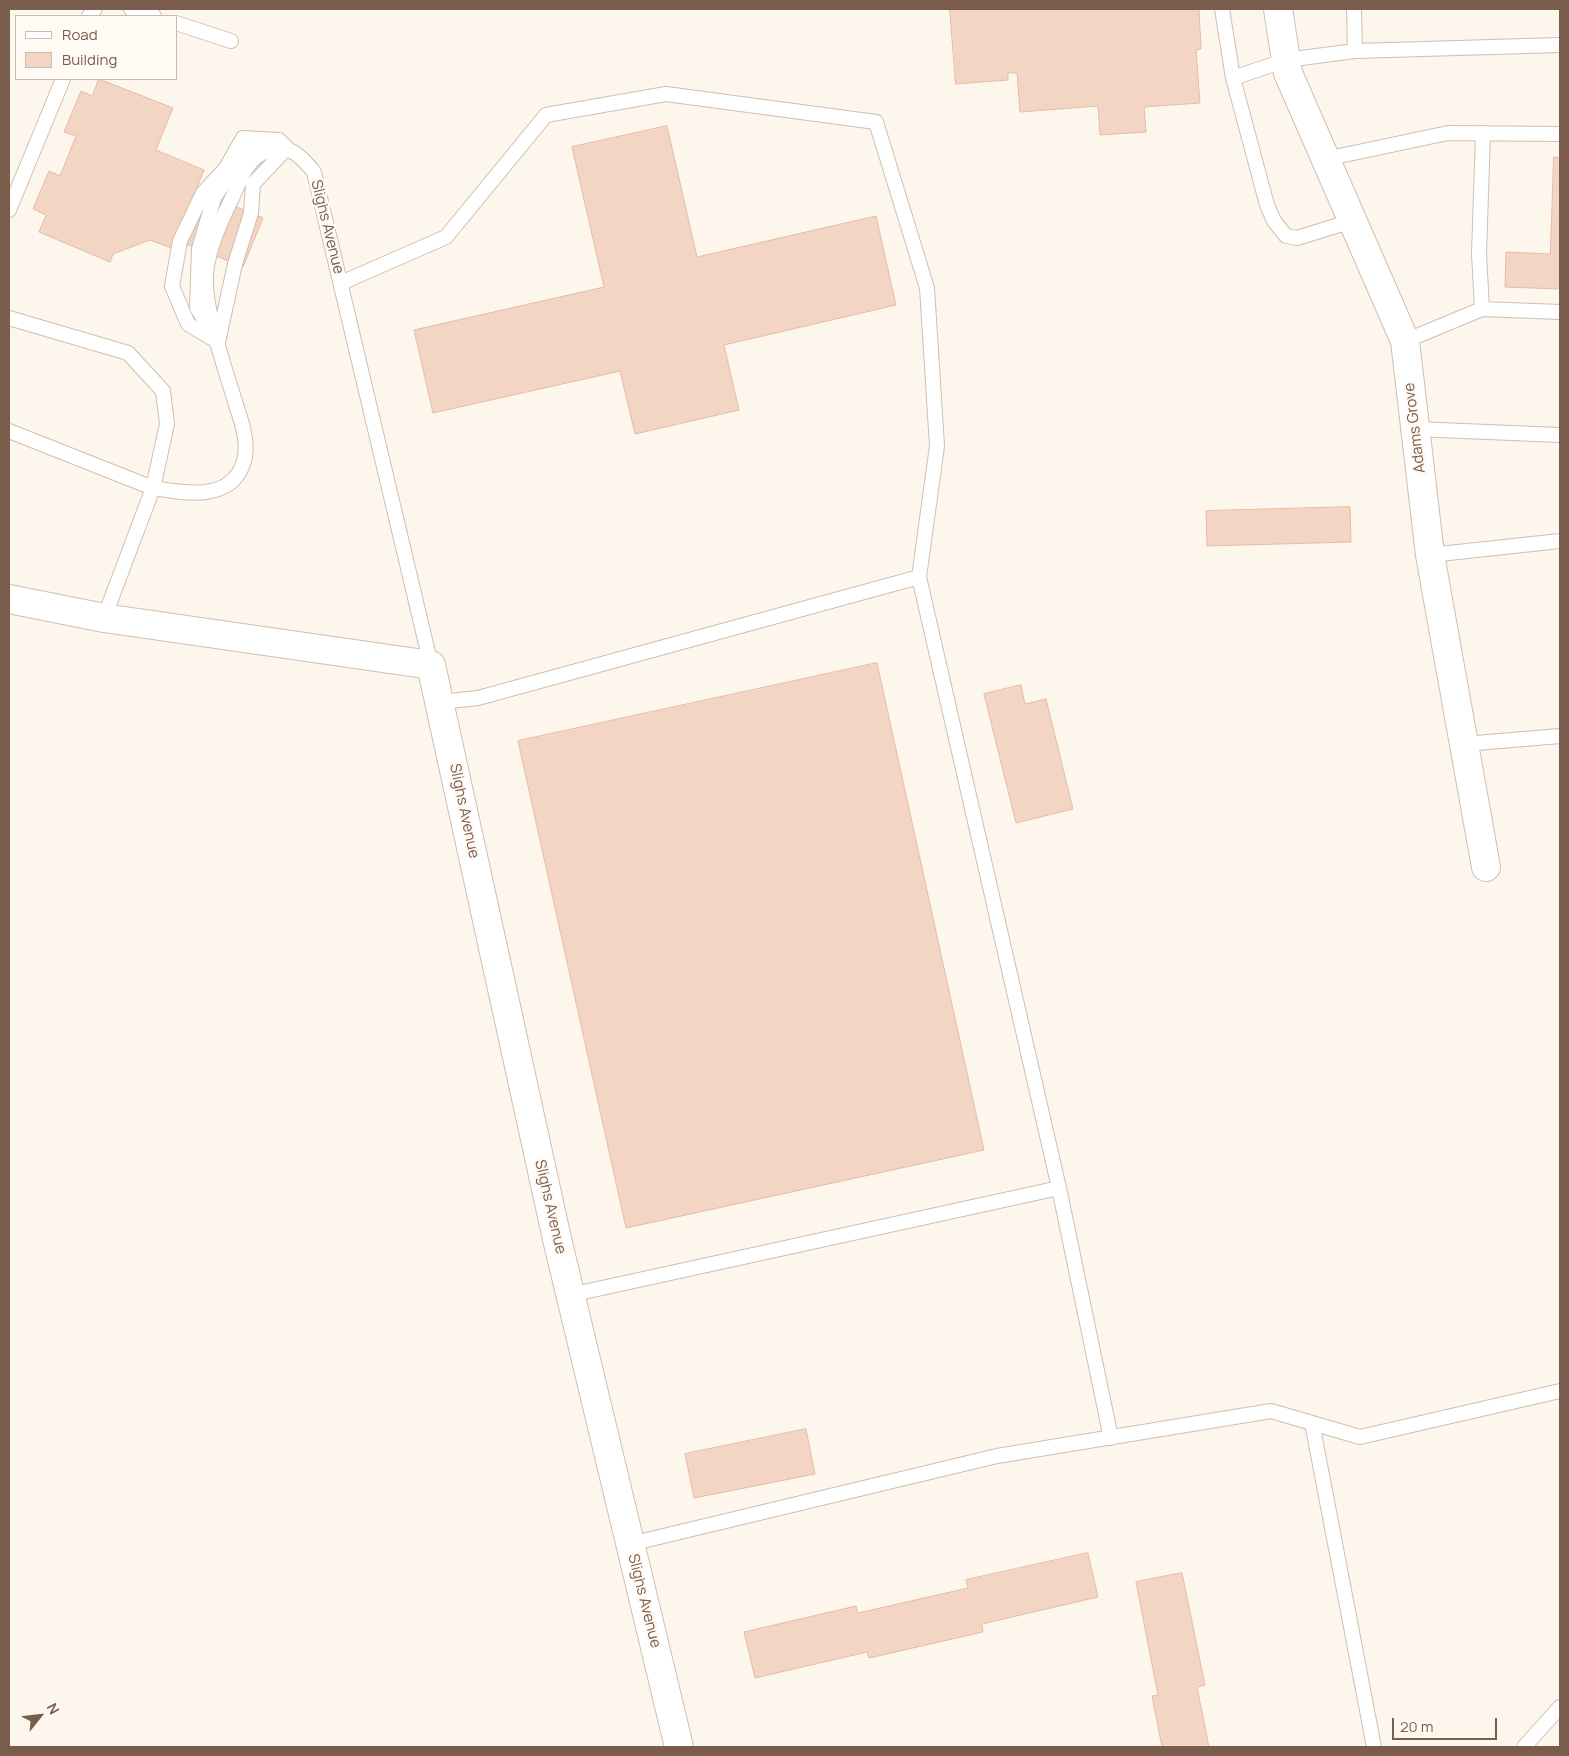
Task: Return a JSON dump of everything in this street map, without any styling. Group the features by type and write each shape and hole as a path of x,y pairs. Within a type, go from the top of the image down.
{"street":[{"name":"Adams Grove","path":"1278,9 1288,73 1405,342 1430,556 1486,867"},
{"path":"9,599 104,618 431,665"},
{"name":"Slighs Avenue","path":"431,665 570,1295 679,1747"}],"lane":[{"path":"131,9 151,15"},
{"path":"1222,9 1233,78 1267,205 1274,221 1286,236 1297,238 1352,221"},
{"path":"1354,9 1355,51"},
{"path":"178,25 231,41"},
{"path":"1233,78 1286,60 1355,51 1560,44"},
{"path":"9,210 63,80"},
{"path":"341,283 446,237 546,115 666,94 876,122 927,288 936,446 919,577 1059,1188 1111,1438"},
{"path":"1325,160 1448,132 1560,134"},
{"path":"1482,309 1479,254 1483,133"},
{"name":"Slighs Avenue","path":"218,342 188,324 172,286 180,241 203,193 226,168 243,138 279,140 287,148 301,156 314,172 431,665"},
{"path":"9,431 153,488 191,494 211,492 232,480 243,465 245,448 242,424 211,315 206,273 219,224 249,162 267,151 287,148"},
{"path":"218,342 235,264 251,213 253,184 287,148"},
{"path":"1405,342 1482,309 1560,312"},
{"path":"9,318 128,352 163,391 167,424 153,488 104,618"},
{"path":"1415,429 1560,435"},
{"path":"1430,556 1560,542"},
{"path":"440,702 478,698 919,577"},
{"path":"1464,744 1560,736"},
{"path":"570,1295 1059,1188"},
{"path":"630,1544 997,1456 1271,1411 1360,1437 1560,1391"},
{"path":"1312,1423 1374,1747"},
{"path":"1524,1747 1560,1707"}],"building":[{"path":"950,9 1199,9 1201,49 1196,50 1200,103 1144,107 1146,132 1100,135 1098,106 1020,112 1017,73 1008,73 1008,80 956,84"},
{"path":"99,80 102,80 173,108 156,150 204,170 196,190 263,218 243,267 174,239 171,248 150,240 113,254 110,262 39,232 46,215 33,209 49,171 60,176 76,136 64,132 81,91 92,96"},
{"path":"667,126 697,257 876,216 896,305 724,345 739,410 635,434 620,371 433,413 414,330 604,287 572,147"},
{"path":"1554,157 1560,158 1560,289 1505,287 1506,252 1550,254"},
{"path":"1350,507 1351,542 1207,546 1206,511"},
{"path":"877,663 984,1150 626,1228 518,741"},
{"path":"1021,685 1025,704 1046,699 1073,809 1016,823 984,694"},
{"path":"806,1429 815,1474 694,1498 685,1454"},
{"path":"1088,1553 1098,1597 982,1624 983,1632 869,1658 867,1652 755,1678 744,1632 856,1606 858,1613 968,1588 966,1580"},
{"path":"1182,1573 1205,1685 1197,1687 1209,1747 1162,1747 1152,1696 1158,1695 1136,1582"}]}
